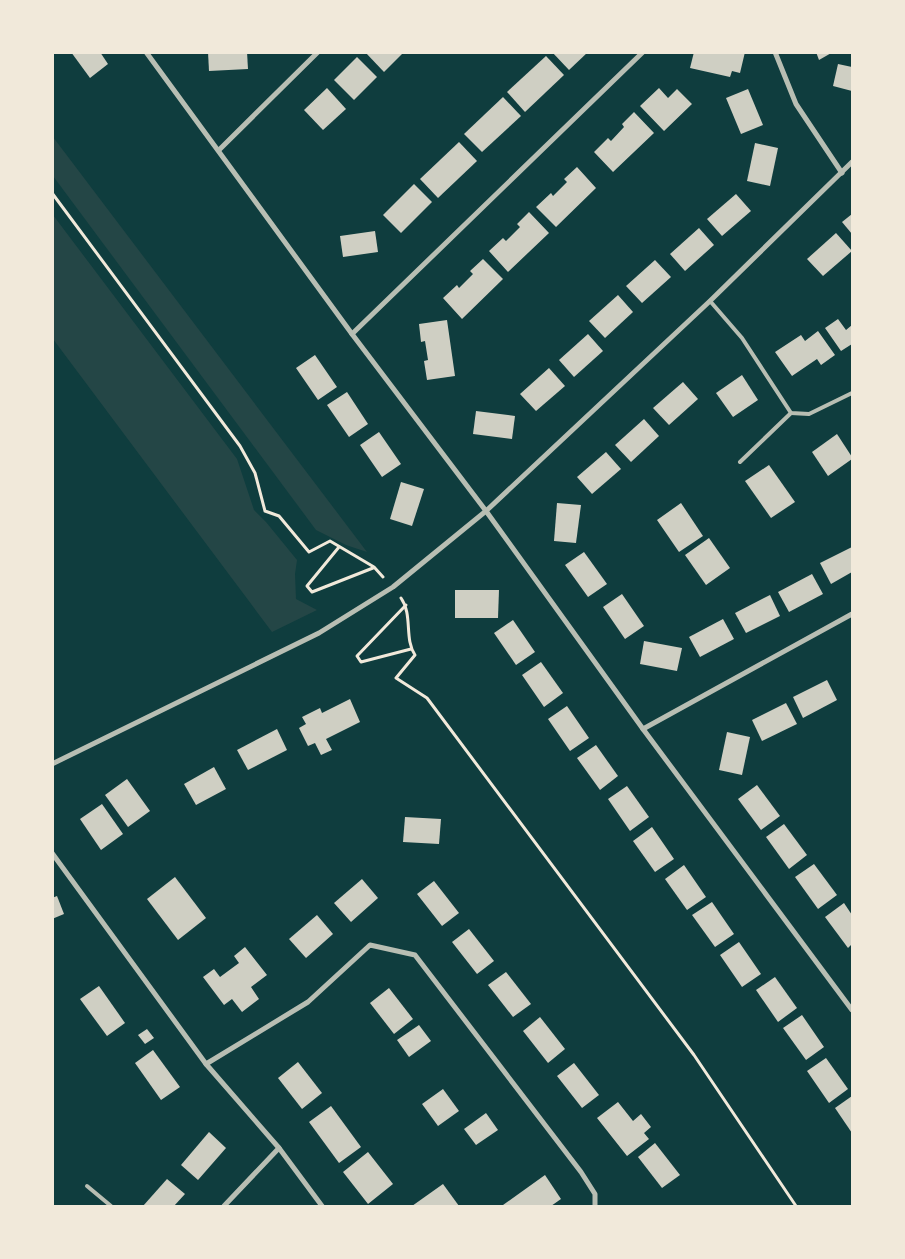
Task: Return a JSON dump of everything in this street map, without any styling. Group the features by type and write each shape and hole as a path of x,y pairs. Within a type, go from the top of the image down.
{"street":[{"path":"146,52 352,334 486,511 643,729 852,1010"},
{"path":"219,150 318,52"},
{"path":"352,334 644,52"},
{"path":"774,52 796,104 842,173"},
{"path":"52,764 319,633 392,586 486,511 710,301 852,162"},
{"path":"643,729 852,614"},
{"path":"52,853 206,1064 279,1148 322,1206"},
{"path":"206,1064 308,1002 370,945 415,955 582,1172 595,1194 595,1206"},
{"path":"224,1206 279,1148"}],"lane":[{"path":"710,301 742,338 791,413"},
{"path":"740,462 791,413 809,414 852,393"},
{"path":"87,1186 111,1206"}],"path":[{"path":"52,193 240,446 254,473 266,511 279,516 309,552 330,541 340,547 374,568 312,592 308,586 340,547"},
{"path":"411,649 360,662 357,656 406,605 411,649 415,655 396,678 427,698 694,1055 796,1206"}],"shaded area":[{"path":"53,137 367,552 346,545 316,530 53,176"},
{"path":"53,215 237,459 254,510 297,560 295,574 296,599 317,610 272,632 53,339"}],"building":[{"path":"71,52 100,52 108,64 90,78"},
{"path":"208,52 247,52 248,69 209,71"},
{"path":"365,52 404,52 384,72"},
{"path":"552,52 588,52 569,70"},
{"path":"694,52 745,52 740,73 732,71 730,77 690,68"},
{"path":"816,52 833,52 819,60"},
{"path":"546,56 564,75 525,112 507,92"},
{"path":"357,57 377,77 354,100 334,80"},
{"path":"838,64 852,67 852,91 833,86"},
{"path":"327,88 346,109 323,130 304,110"},
{"path":"659,88 668,98 677,89 692,104 664,131 640,106"},
{"path":"748,89 763,125 741,134 726,98"},
{"path":"503,97 521,116 482,152 464,134"},
{"path":"634,112 654,133 613,172 594,152 608,138 611,141 624,127 622,124"},
{"path":"459,142 477,161 438,198 420,179"},
{"path":"755,143 778,148 770,186 747,181"},
{"path":"577,167 596,188 556,227 536,207 551,193 553,196 567,182 564,179"},
{"path":"414,184 432,202 401,233 383,215"},
{"path":"736,194 751,211 722,236 707,219"},
{"path":"529,212 549,233 508,272 489,251 503,238 506,241 520,227 517,224"},
{"path":"852,214 852,234 842,222"},
{"path":"699,228 714,245 685,271 670,254"},
{"path":"375,231 378,252 343,257 340,236"},
{"path":"836,233 852,251 823,276 807,259"},
{"path":"483,259 503,279 462,319 443,298 457,285 459,288 473,274 470,271"},
{"path":"655,260 671,277 642,303 626,286"},
{"path":"618,295 633,312 605,338 589,321"},
{"path":"838,319 846,330 852,325 852,344 841,351 825,328"},
{"path":"447,320 455,376 427,380 424,361 428,360 425,341 421,342 419,324"},
{"path":"818,331 835,355 821,365 817,359 792,376 775,352 801,335 805,341"},
{"path":"588,334 603,351 574,377 559,360"},
{"path":"315,355 337,387 318,400 296,368"},
{"path":"549,368 565,386 536,411 520,394"},
{"path":"742,375 758,400 733,417 716,393"},
{"path":"683,382 698,399 669,425 653,408"},
{"path":"347,392 368,424 349,437 327,405"},
{"path":"476,411 515,416 512,439 473,434"},
{"path":"644,419 659,436 631,462 615,445"},
{"path":"379,432 401,464 382,477 360,445"},
{"path":"837,434 852,459 828,476 812,452"},
{"path":"606,452 621,469 592,494 577,477"},
{"path":"769,465 795,502 771,518 745,481"},
{"path":"401,482 424,489 412,526 390,519"},
{"path":"557,503 581,505 576,543 554,541"},
{"path":"681,503 703,536 679,552 657,520"},
{"path":"709,538 730,568 706,585 685,555"},
{"path":"852,547 852,572 831,584 820,563"},
{"path":"584,552 607,584 588,597 565,565"},
{"path":"812,574 823,594 789,612 778,592"},
{"path":"455,590 499,590 498,618 455,618"},
{"path":"622,594 644,626 625,639 603,607"},
{"path":"770,595 780,616 746,633 735,613"},
{"path":"723,619 734,639 700,657 689,637"},
{"path":"513,620 535,652 516,665 494,633"},
{"path":"644,641 682,648 677,671 640,664"},
{"path":"541,662 563,693 544,707 522,675"},
{"path":"827,680 837,700 803,718 793,697"},
{"path":"350,699 360,722 326,739 332,750 321,755 315,743 308,746 299,728 306,724 302,717 320,708 322,713"},
{"path":"786,703 797,724 762,741 752,720"},
{"path":"567,706 589,738 570,751 548,719"},
{"path":"277,729 287,750 248,770 237,750"},
{"path":"727,732 750,737 742,775 719,770"},
{"path":"596,745 618,776 600,790 577,758"},
{"path":"214,767 226,789 196,805 184,784"},
{"path":"127,779 150,811 128,827 105,795"},
{"path":"757,785 780,816 761,830 738,799"},
{"path":"627,786 649,817 630,831 608,799"},
{"path":"102,804 123,834 101,850 80,819"},
{"path":"405,817 441,819 439,844 403,842"},
{"path":"784,824 807,855 789,869 766,837"},
{"path":"652,827 674,859 655,872 633,841"},
{"path":"814,864 837,895 818,909 795,877"},
{"path":"684,865 706,897 687,910 665,879"},
{"path":"175,877 206,918 178,940 147,899"},
{"path":"362,879 378,898 351,922 334,903"},
{"path":"434,881 459,913 442,926 417,894"},
{"path":"57,896 64,914 52,919 52,898"},
{"path":"712,902 734,934 715,947 692,915"},
{"path":"844,903 852,915 852,944 848,948 825,917"},
{"path":"317,915 333,934 306,958 289,939"},
{"path":"469,929 494,961 477,974 452,942"},
{"path":"739,942 761,974 742,987 720,955"},
{"path":"245,947 267,975 251,987 259,999 242,1012 232,999 224,1005 203,977 214,969 220,977 239,963 234,956"},
{"path":"506,972 531,1004 513,1017 488,985"},
{"path":"775,977 797,1008 778,1022 756,990"},
{"path":"99,986 125,1023 107,1036 80,999"},
{"path":"389,988 413,1019 394,1034 370,1003"},
{"path":"802,1015 824,1047 806,1060 783,1028"},
{"path":"540,1017 565,1049 548,1063 523,1031"},
{"path":"419,1025 431,1041 409,1057 397,1040"},
{"path":"147,1029 154,1038 145,1044 138,1035"},
{"path":"153,1050 180,1087 161,1100 135,1063"},
{"path":"826,1058 848,1089 829,1103 807,1071"},
{"path":"298,1062 322,1093 302,1109 278,1078"},
{"path":"574,1063 599,1095 582,1108 557,1076"},
{"path":"443,1089 459,1111 438,1126 422,1104"},
{"path":"852,1096 852,1133 835,1108"},
{"path":"618,1102 633,1121 641,1114 651,1127 644,1133 649,1139 627,1156 597,1118"},
{"path":"331,1106 361,1147 339,1163 309,1122"},
{"path":"486,1113 498,1130 476,1145 464,1129"},
{"path":"209,1132 226,1148 198,1180 181,1165"},
{"path":"655,1143 680,1175 662,1188 638,1157"},
{"path":"368,1152 393,1184 368,1204 343,1172"},
{"path":"545,1175 561,1199 551,1206 503,1205"},
{"path":"167,1179 185,1194 174,1206 143,1206"},
{"path":"443,1184 459,1206 412,1206"}]}
